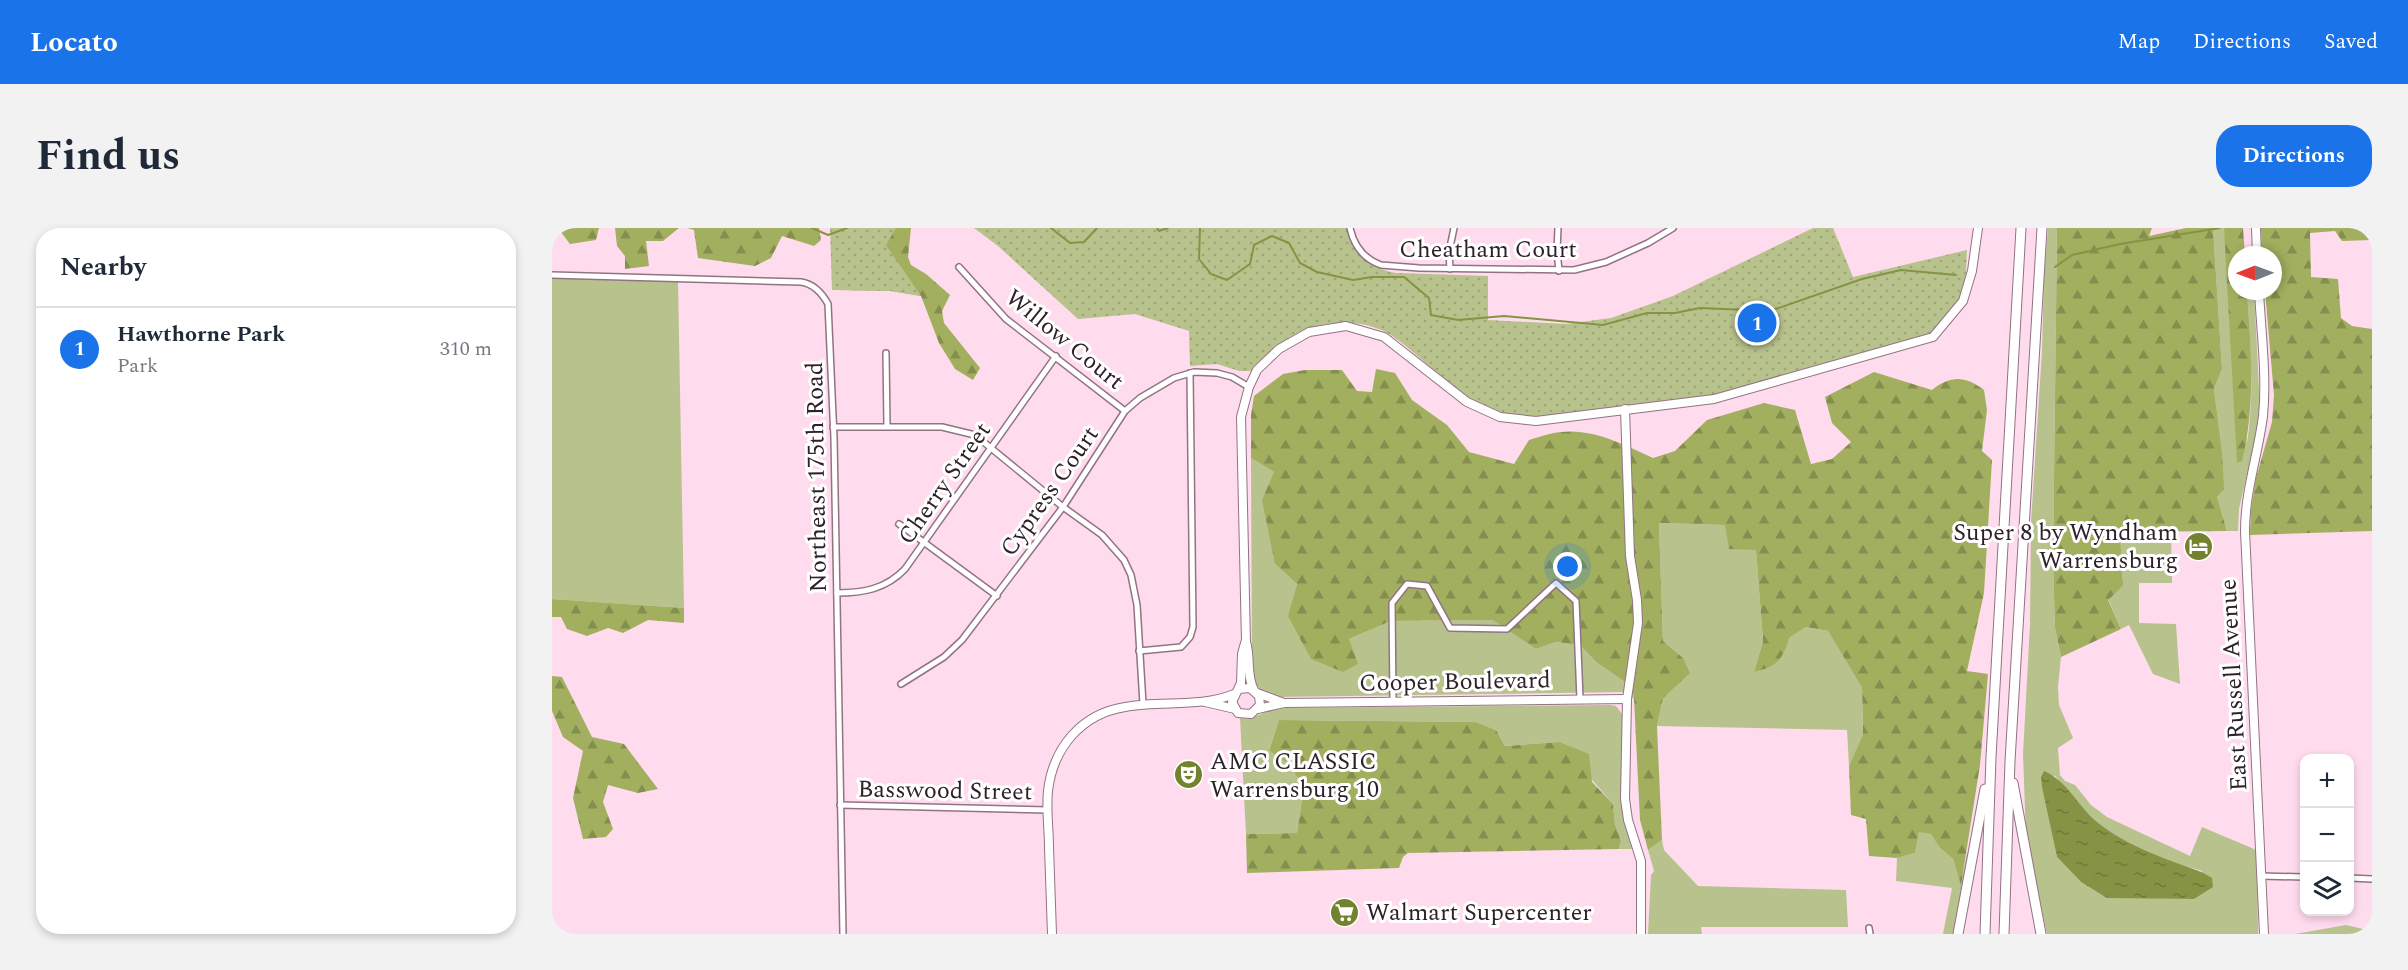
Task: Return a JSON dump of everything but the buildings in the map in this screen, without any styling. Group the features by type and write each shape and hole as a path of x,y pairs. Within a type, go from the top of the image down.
{"highway":[{"path":"1985,934 1991,757 2021,228"},
{"path":"2004,934 2010,761 2042,228"},
{"path":"1958,934 1991,757"},
{"path":"2010,761 2041,934"}],"street":[{"name":"Cheatham Court","path":"1350,228 1354,242 1372,262 1381,265 1559,271 1574,270 1606,262 1648,243 1673,228"},
{"path":"1450,269 1449,252 1454,228"},
{"path":"1558,228 1559,271"},
{"path":"1205,702 1246,715 1258,709 1260,700 1250,681 1249,653 1246,642 1241,417 1249,387 1257,370 1279,349 1309,332 1346,326 1384,337 1467,402 1500,417 1536,421 1714,399 1932,337 1963,301 1972,271 1978,228"},
{"path":"2256,228 2257,246"},
{"name":"Willow Court","path":"959,267 1006,319 1125,411"},
{"name":"Northeast 175th Road","path":"552,275 801,282 811,285 826,299 830,311 843,934"},
{"name":"East Russell Avenue","path":"2259,300 2264,404 2245,509 2265,934"},
{"path":"886,353 887,426"},
{"name":"Cherry Street","path":"837,593 867,591 895,579 924,543 1056,356"},
{"path":"1139,651 1181,647 1190,637 1193,627 1190,373"},
{"name":"Cypress Court","path":"902,684 944,657 962,640 1063,507 1125,411 1158,387 1174,378 1190,373 1217,373 1232,377 1249,387"},
{"path":"1625,409 1630,556 1638,623 1628,699 1625,799 1628,820 1641,861 1641,934"},
{"path":"833,427 942,427 975,435 1102,536 1124,560 1134,590 1143,704"},
{"path":"899,524 997,596"},
{"path":"1393,701 1392,603 1407,584 1426,586 1450,628 1506,629 1556,583 1576,601 1580,699"},
{"path":"1235,710 1232,702 1242,677 1242,654 1246,642"},
{"path":"1052,934 1047,793 1059,751 1071,735 1081,725 1108,711 1143,704 1205,702 1247,688 1255,691"},
{"name":"Cooper Boulevard","path":"1255,691 1268,699 1284,703"},
{"name":"Cooper Boulevard","path":"1258,709 1284,703 1628,699"},
{"name":"Basswood Street","path":"840,805 1048,810"},
{"path":"2261,876 2300,877"},
{"path":"2354,878 2372,879"}],"shaded area":[{"path":"830,228 896,228 886,245 921,296 891,291 832,290"},
{"path":"974,228 1349,228 1354,246 1359,253 1371,264 1387,271 1488,276 1488,320 1566,324 1611,318 1673,296 1813,228 1833,228 1853,277 1967,250 1965,281 1961,298 1944,321 1923,340 1704,399 1523,418 1507,415 1477,403 1451,385 1391,335 1370,326 1358,324 1326,324 1295,334 1269,354 1254,371 1239,371 1217,364 1190,366 1189,331 1135,314 1078,319 998,246"},
{"path":"2048,228 2057,228 2053,562 2055,628 2061,657 2059,705 2073,738 2058,748 2060,775 2065,781 2075,785 2091,805 2107,817 2190,856 2202,827 2254,849 2257,853 2258,934 2047,934 2026,837 2023,754 2030,624 2031,522 2042,351 2044,273","holes":["2054,775 2090,816 2106,830 2160,857 2202,871 2194,899 2107,897 2081,882 2057,857 2047,807"]},
{"path":"2213,228 2224,228 2228,265 2228,300 2232,300 2247,443 2251,386 2247,300 2254,300 2259,422 2239,509 2238,531 2227,531 2217,497 2222,451 2214,389 2222,369"},
{"path":"552,278 678,281 684,608 552,599"},
{"path":"1251,458 1274,472 1275,564 1297,584 1289,616 1349,639 1391,621 1494,620 1536,649 1556,642 1580,645 1596,662 1632,687 1634,699 1625,692 1277,697 1264,691 1255,683 1252,673"},
{"path":"1659,523 1725,525 1756,549 1763,641 1754,672 1789,638 1806,627 1828,631 1862,688 1863,734 1849,766 1847,730 1657,726 1663,698 1683,658 1663,641"},
{"path":"2120,532 2171,532 2172,583 2139,583 2139,623 2176,624 2180,684 2153,674 2129,625 2121,629 2108,599 2123,586"},
{"path":"1616,706 1622,714 1624,798 1632,849 1619,849 1621,841 1615,824 1613,804 1559,742 1505,746 1496,730 1476,722 1279,720 1269,749 1287,763 1304,786 1297,833 1246,834 1240,718 1250,718 1282,708"},
{"path":"1919,831 1932,834 1940,848 1953,859 1961,883 1967,853 1970,852 1954,934 1943,934 1952,888 1896,881 1897,858 1915,853"},
{"path":"1662,840 1664,850 1698,886 1846,890 1848,927 1701,927 1702,934 1648,934 1651,875 1654,871 1648,850"},
{"path":"2346,925 2372,931 2372,934 2295,934"}],"green space":[{"path":"552,228 599,228 596,240 570,244 561,232 552,237"},
{"path":"615,228 679,228 663,241 646,241 649,266 625,269 625,256 617,246"},
{"path":"687,228 819,228 821,240 814,246 782,236 771,258 755,266 698,258 694,230"},
{"path":"850,228 911,228 908,257 911,265 926,274 950,295 942,311 944,323 980,368 973,380 955,369 939,343 921,296 891,291 843,290"},
{"path":"2057,228 2152,228 2149,236 2186,228 2213,228 2222,369 2214,389 2224,489 2217,497 2227,531 2120,532 2123,586 2108,600 2121,629 2061,657 2055,628 2053,562"},
{"path":"2224,228 2243,228 2244,246 2228,246 2228,300 2248,300 2250,334 2249,418 2242,461 2237,463"},
{"path":"2261,228 2372,228 2372,240 2342,241 2335,231 2310,233 2311,277 2338,279 2341,318 2352,326 2372,329 2372,531 2250,535 2256,478 2272,422 2274,395 2266,300 2282,300 2282,246 2262,246"},
{"path":"1376,369 1395,373 1412,400 1447,425 1469,452 1514,464 1529,440 1553,433 1573,431 1597,435 1653,458 1675,451 1707,420 1764,403 1795,410 1811,464 1832,459 1851,442 1832,423 1825,397 1874,372 1932,390 1945,382 1958,379 1971,382 1984,390 1987,410 1982,451 1992,460 1984,593 1967,671 1988,674 1980,765 1961,885 1953,859 1940,848 1931,834 1919,832 1915,853 1897,858 1869,856 1866,819 1851,815 1849,766 1863,734 1862,688 1828,631 1806,627 1789,638 1781,657 1774,665 1754,672 1763,641 1756,550 1729,549 1725,525 1659,523 1663,641 1683,658 1690,673 1663,698 1657,726 1662,840 1648,850 1640,820 1632,687 1596,662 1580,645 1556,642 1536,649 1493,620 1391,621 1349,639 1358,664 1343,672 1311,659 1288,616 1297,584 1275,564 1262,500 1274,472 1251,458 1251,415 1254,396 1283,374 1305,370 1342,370 1357,391 1372,392"},
{"path":"552,599 684,608 684,623 648,620 623,633 608,628 587,636 567,629 561,617 552,617"},
{"path":"552,676 562,677 592,737 624,744 658,789 638,793 608,785 603,802 613,829 606,837 583,839 573,798 583,751 563,737 552,711"},
{"path":"1279,720 1476,722 1496,730 1505,746 1559,742 1589,754 1592,782 1613,804 1615,824 1621,841 1619,849 1408,853 1403,857 1399,868 1247,873 1246,834 1297,833 1304,786 1287,763 1269,750"}],"water":[{"path":"2044,771 2060,781 2090,816 2106,828 2144,850 2207,875 2212,878 2213,887 2194,899 2107,898 2081,882 2057,857 2042,787 2041,777"}],"waterway":[{"path":"812,228 828,235 847,228"},
{"path":"1051,228 1070,243 1084,242 1097,228"},
{"path":"1157,228 1159,231 1168,228"},
{"path":"1200,228 1199,259 1211,274 1227,280 1250,264 1254,245 1272,236 1289,243 1300,263 1317,272 1353,280 1372,277 1404,277 1429,298 1431,315 1458,320 1504,316 1603,325 1647,313 1675,313 1700,308 1770,311 1862,279 1901,270 1956,275"},
{"path":"2055,267 2072,255 2120,244 2220,228"}],"place":[{"name":"Hawthorne Park","path":"1757,323"},
{"name":"Super 8 by Wyndham Warrensburg","path":"2199,546"},
{"name":"AMC CLASSIC Warrensburg 10","path":"1189,775"},
{"name":"Walmart Supercenter","path":"1345,912"}]}
